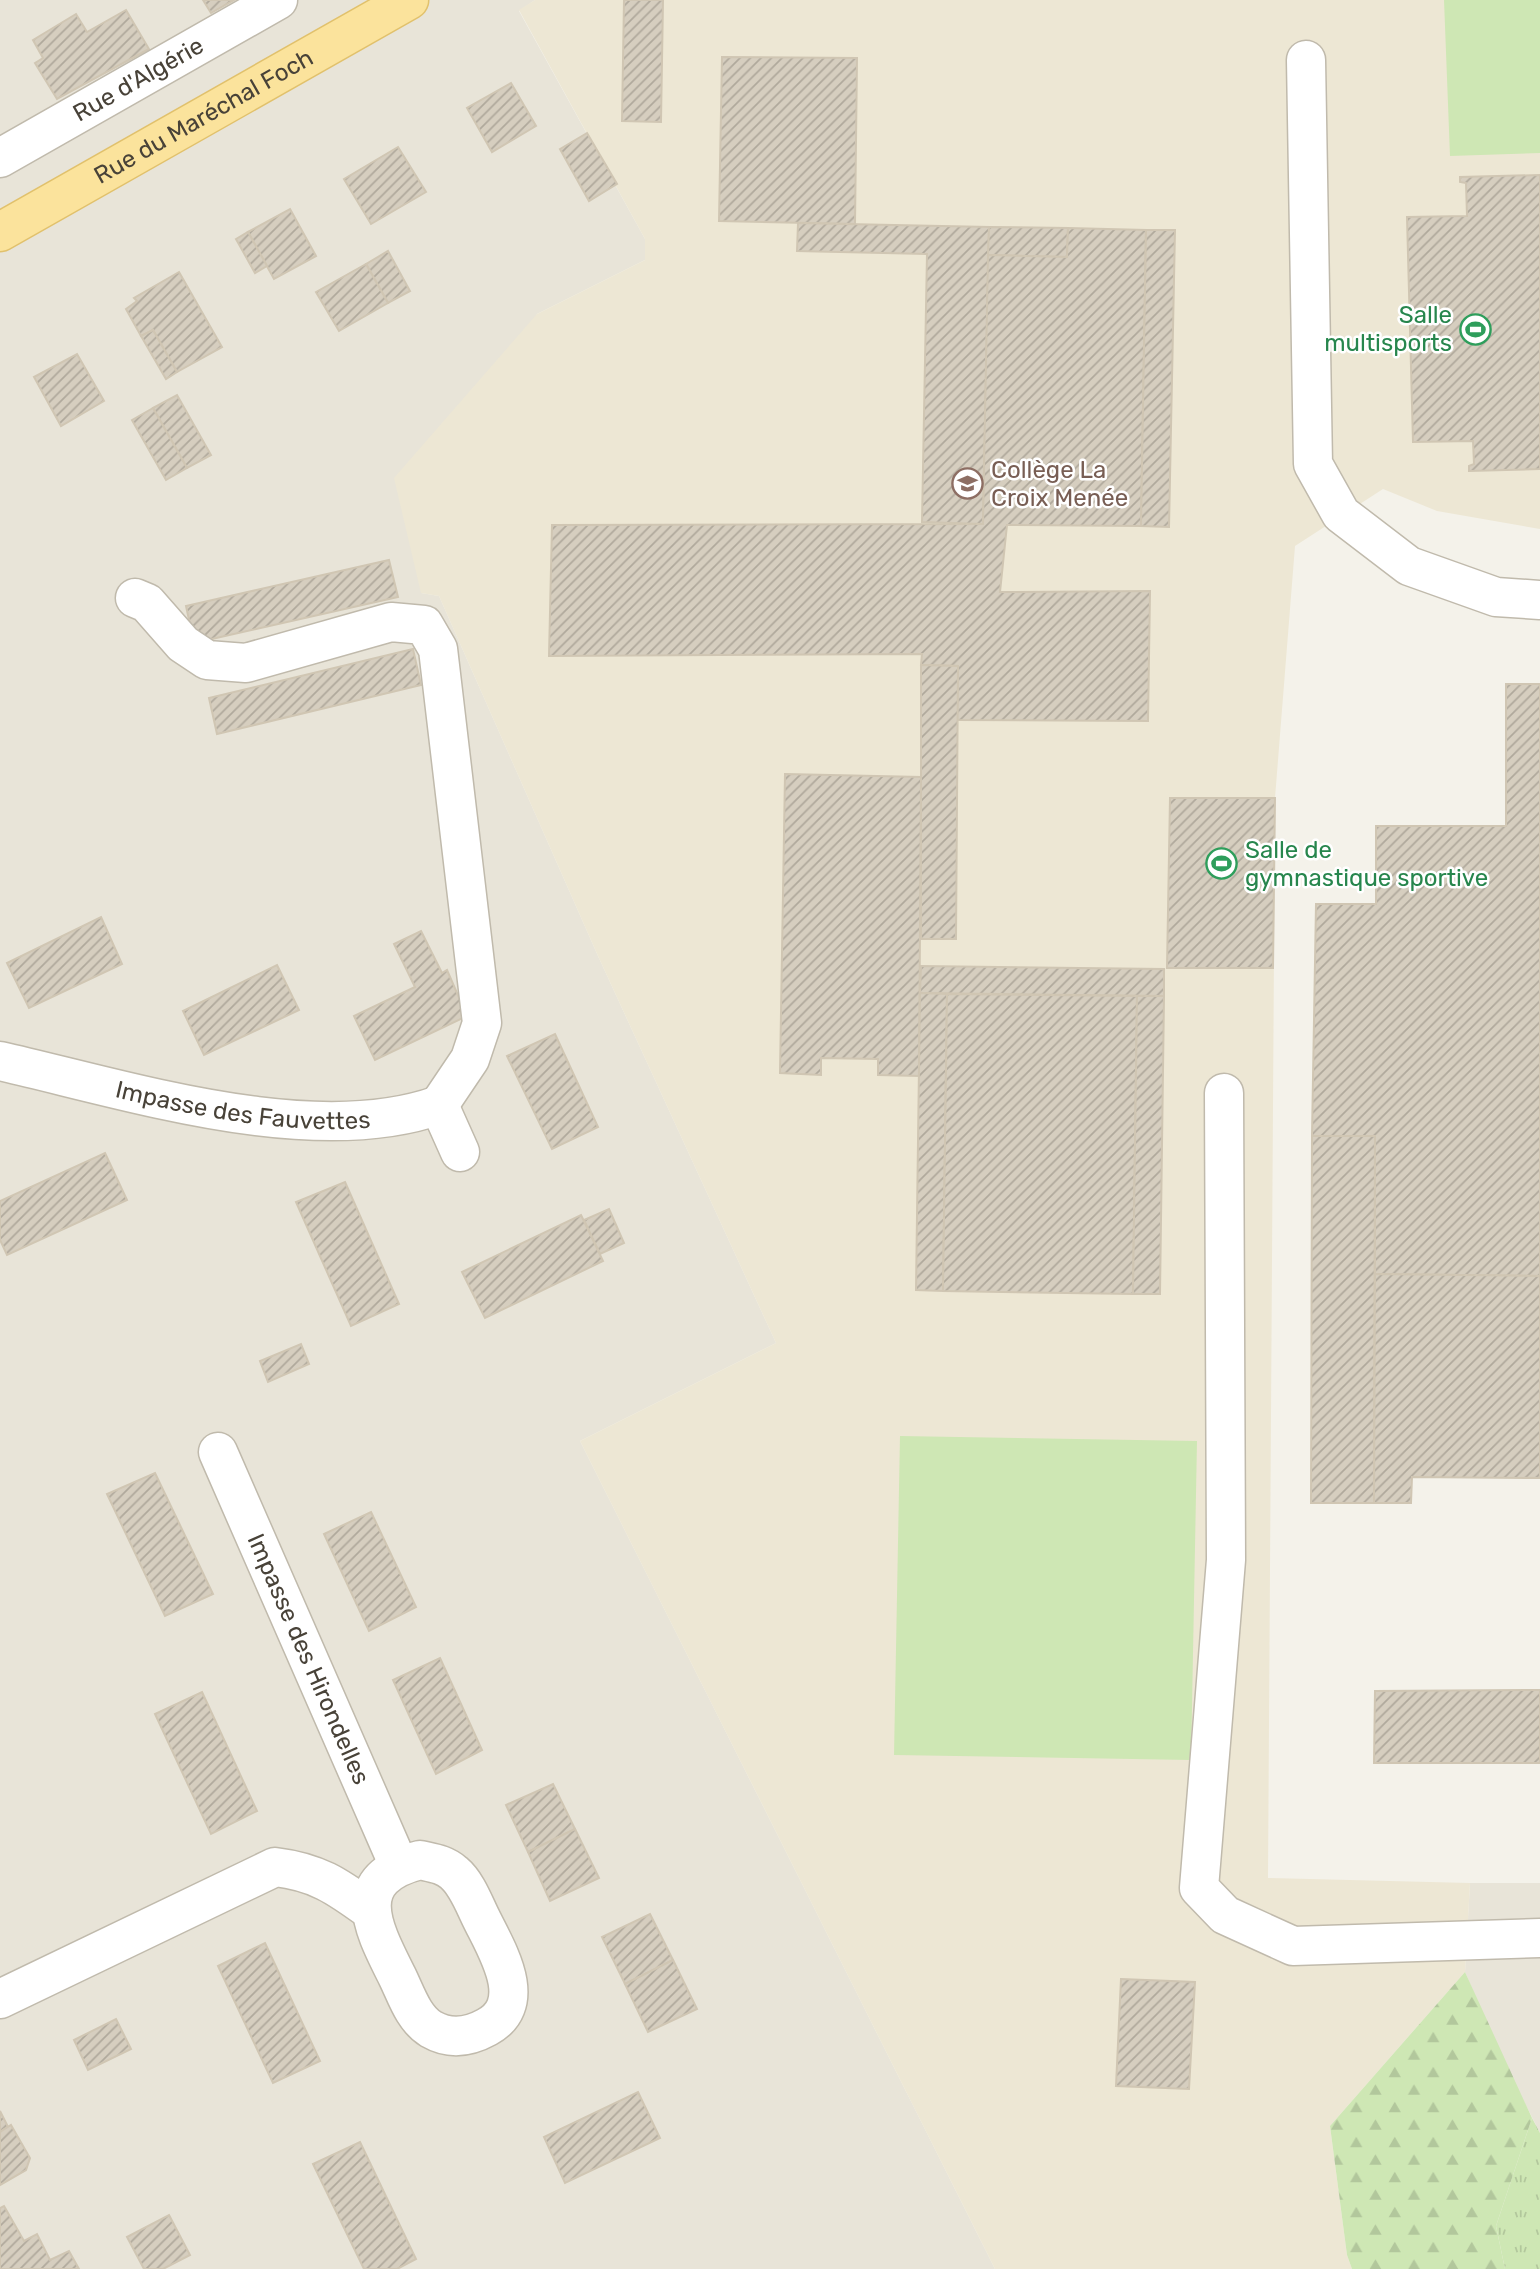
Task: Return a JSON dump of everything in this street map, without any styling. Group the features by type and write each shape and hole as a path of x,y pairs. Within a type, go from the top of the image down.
{"main road":[{"name":"Rue du Maréchal Foch","path":"0,232 409,0"}],"street":[{"name":"Rue d'Algérie","path":"0,158 278,0"},
{"path":"1306,60 1313,464 1341,514 1409,566 1496,597 1540,600"},
{"path":"135,598 147,603 183,644 207,660 246,663 391,622 425,625 438,649 482,1023 470,1059 439,1105 460,1152"},
{"name":"Impasse des Fauvettes","path":"0,1061 215,1110 284,1119 341,1123 411,1115 439,1105"},
{"path":"1224,1093 1226,1560 1199,1888 1225,1915 1293,1946 1540,1938"},
{"name":"Impasse des Hirondelles","path":"218,1452 399,1866"},
{"path":"420,1860 442,1864 456,1874 469,1893 506,1968 509,1986 504,2008 492,2024 472,2035 450,2036 431,2029 418,2017 372,1927 370,1910 376,1889 385,1875 399,1866 420,1860"},
{"path":"0,1999 275,1867 304,1871 329,1881 370,1910"}],"shaded area":[{"path":"0,0 535,0 519,11 645,239 645,260 537,314 421,593 439,596 598,956 776,1343 580,1441 995,2269 0,2269"},
{"path":"535,0 1540,0 1540,529 1437,511 1383,489 1295,546 1275,798 1268,1878 1470,1883 1465,1972 1330,2126 1347,2255 1352,2269 995,2269 580,1441 776,1343 598,956 439,596 421,593 394,478 537,314 645,260 645,239 519,10"},
{"path":"1470,1883 1540,1883 1540,2133 1505,2064 1465,1972"}],"green space":[{"path":"1444,0 1540,0 1540,153 1450,156"},
{"path":"900,1436 1197,1441 1191,1760 894,1755"},
{"path":"1465,1972 1532,2118 1496,2226 1505,2269 1352,2269 1347,2255 1330,2126"},
{"path":"1532,2118 1540,2133 1540,2269 1505,2269 1496,2226"}],"building":[{"path":"203,0 234,0 211,13"},
{"path":"624,0 663,0 661,122 622,121"},
{"path":"126,10 149,49 57,99 35,63 43,58 33,40 76,14 87,32"},
{"path":"722,57 857,58 855,224 719,221"},
{"path":"511,83 536,126 492,152 467,108"},
{"path":"587,133 617,184 589,201 560,149"},
{"path":"398,147 426,192 371,224 344,179"},
{"name":"Salle multisports","path":"1540,175 1540,469 1469,471 1469,466 1474,464 1473,441 1413,442 1407,217 1467,216 1466,183 1460,182 1460,177"},
{"path":"290,209 316,256 274,279 248,232"},
{"path":"798,223 989,227 983,524 922,522 927,254 797,251"},
{"path":"989,227 1068,228 1067,257 988,255"},
{"path":"1068,228 1146,230 1141,526 1007,525 1000,592 1150,591 1148,721 957,720 958,666 921,665 922,654 549,656 552,525 983,524 988,255 1067,257"},
{"path":"1146,230 1175,230 1169,527 1141,526"},
{"path":"248,232 267,266 255,273 236,239"},
{"path":"388,251 410,291 388,303 366,264"},
{"path":"366,264 388,303 339,331 316,292"},
{"path":"179,272 222,347 177,372 153,330 141,336 126,309 137,301 134,298"},
{"path":"153,330 177,372 166,379 141,336"},
{"path":"77,354 104,401 61,426 34,377"},
{"path":"177,395 211,455 187,468 153,408"},
{"path":"153,408 187,468 166,480 132,420"},
{"path":"389,560 398,597 194,643 186,606"},
{"path":"413,649 421,685 217,734 209,698"},
{"path":"921,665 958,666 956,939 921,939"},
{"path":"1506,684 1540,684 1540,1276 1375,1274 1375,1136 1312,1136 1316,904 1376,904 1376,826 1506,826"},
{"path":"785,774 921,777 919,1076 878,1075 878,1059 821,1058 821,1075 780,1073"},
{"name":"Salle de gymnastique sportive","path":"1170,798 1275,798 1273,968 1167,968"},
{"path":"101,917 122,964 29,1008 7,963"},
{"path":"421,931 442,973 447,970 467,1016 375,1060 354,1016 415,987 394,944"},
{"path":"277,965 299,1010 204,1055 183,1011"},
{"path":"921,966 1164,969 1164,996 920,993"},
{"path":"920,993 947,994 943,1291 916,1290"},
{"path":"947,994 1137,996 1133,1294 943,1291"},
{"path":"1137,996 1164,996 1160,1294 1133,1294"},
{"path":"555,1034 598,1127 552,1149 507,1056"},
{"path":"1312,1136 1375,1136 1374,1503 1311,1503"},
{"path":"105,1153 127,1200 7,1255 0,1240 0,1201"},
{"path":"345,1182 399,1304 351,1326 296,1202"},
{"path":"609,1209 624,1243 600,1254 584,1220"},
{"path":"581,1215 603,1261 485,1318 462,1272"},
{"path":"1375,1274 1540,1276 1540,1478 1412,1477 1411,1503 1374,1503"},
{"path":"301,1344 309,1364 268,1382 260,1361"},
{"path":"155,1473 213,1594 165,1616 107,1494"},
{"path":"371,1512 416,1607 369,1631 324,1534"},
{"path":"440,1658 482,1750 436,1774 393,1680"},
{"path":"1540,1690 1540,1763 1374,1763 1375,1691"},
{"path":"202,1692 257,1811 211,1834 155,1714"},
{"path":"553,1784 575,1829 528,1852 506,1805"},
{"path":"575,1829 599,1878 550,1901 528,1852"},
{"path":"650,1914 673,1960 625,1984 602,1937"},
{"path":"265,1943 320,2061 273,2083 218,1966"},
{"path":"673,1960 697,2009 648,2032 625,1984"},
{"path":"1121,1979 1195,1982 1189,2089 1116,2086"},
{"path":"116,2019 131,2049 88,2070 74,2040"},
{"path":"638,2092 660,2138 565,2183 544,2137"},
{"path":"0,2111 8,2127 0,2132"},
{"path":"11,2125 30,2158 26,2170 0,2185 0,2132"},
{"path":"360,2142 416,2259 397,2269 364,2269 313,2164"},
{"path":"4,2206 24,2241 37,2234 50,2260 69,2251 79,2269 0,2269 0,2208"},
{"path":"169,2215 190,2255 163,2269 144,2269 127,2237"}],"place":[{"name":"Salle multisports","path":"1475,329"},
{"name":"Collège La Croix Menée","path":"968,484"},
{"name":"Salle de gymnastique sportive","path":"1222,864"}]}
